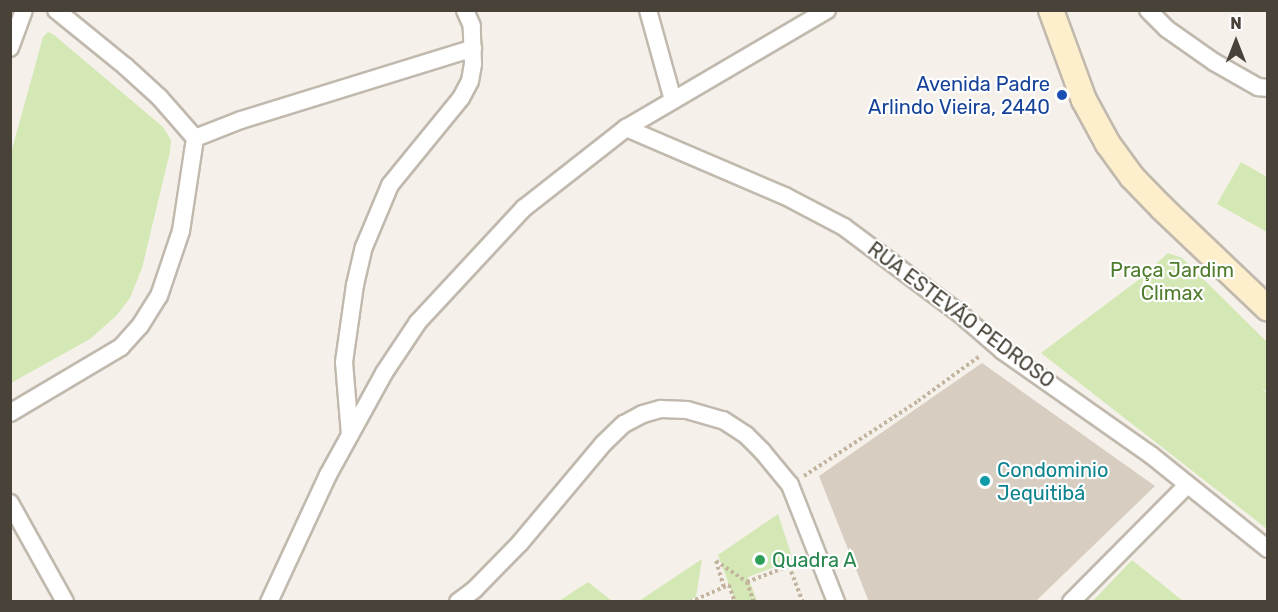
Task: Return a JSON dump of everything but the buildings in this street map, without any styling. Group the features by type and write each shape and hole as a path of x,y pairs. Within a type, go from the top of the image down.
{"main road":[{"path":"1051,10 1084,100 1108,144 1132,177 1162,208 1268,309"}],"street":[{"path":"10,48 24,10"},
{"path":"10,413 121,347 140,326 159,296 182,231 195,138 160,98 125,66 56,10"},
{"path":"350,435 344,362 351,308 364,248 390,185 461,98 470,81 472,26 465,10"},
{"path":"648,10 673,100"},
{"path":"269,602 301,530 384,373 418,322 524,208 626,128 827,10"},
{"path":"1148,10 1167,29 1214,62 1258,87 1268,88"},
{"path":"195,138 241,120 473,48"},
{"name":"RUA ESTEVÃO PEDROSO","path":"626,128 785,196 844,227 959,313 996,344 1151,455 1268,549"},
{"path":"458,602 475,589 520,543 603,444 624,424 643,414 661,410 687,410 723,420 754,443 790,485 836,602"},
{"path":"1071,602 1187,485"},
{"path":"10,503 65,602"}],"path":[{"path":"790,485 918,401 996,344"},
{"path":"724,587 716,561 747,582 754,602"},
{"path":"747,582 789,566 803,602"},
{"path":"690,602 729,585 735,602"}],"green space":[{"path":"48,32 163,127 171,140 170,152 142,268 130,298 116,316 90,339 11,383 11,153 43,37"},
{"path":"1241,162 1267,177 1267,232 1217,204"},
{"name":"Praça Jardim Climax","path":"1168,253 1182,258 1267,342 1267,391 1261,388 1268,394 1267,529 1041,353 1137,281"},
{"path":"778,514 793,560 748,577 757,601 735,601 718,555"},
{"path":"702,559 696,597 687,601 639,601"},
{"path":"1132,560 1183,601 1093,601"},
{"path":"588,582 612,601 559,601"}],"place":[{"name":"Avenida Padre Arlindo Vieira, 2440","path":"1062,95"},
{"name":"Condominio Jequitibá","path":"985,481"},
{"name":"Quadra A","path":"760,560"}]}
